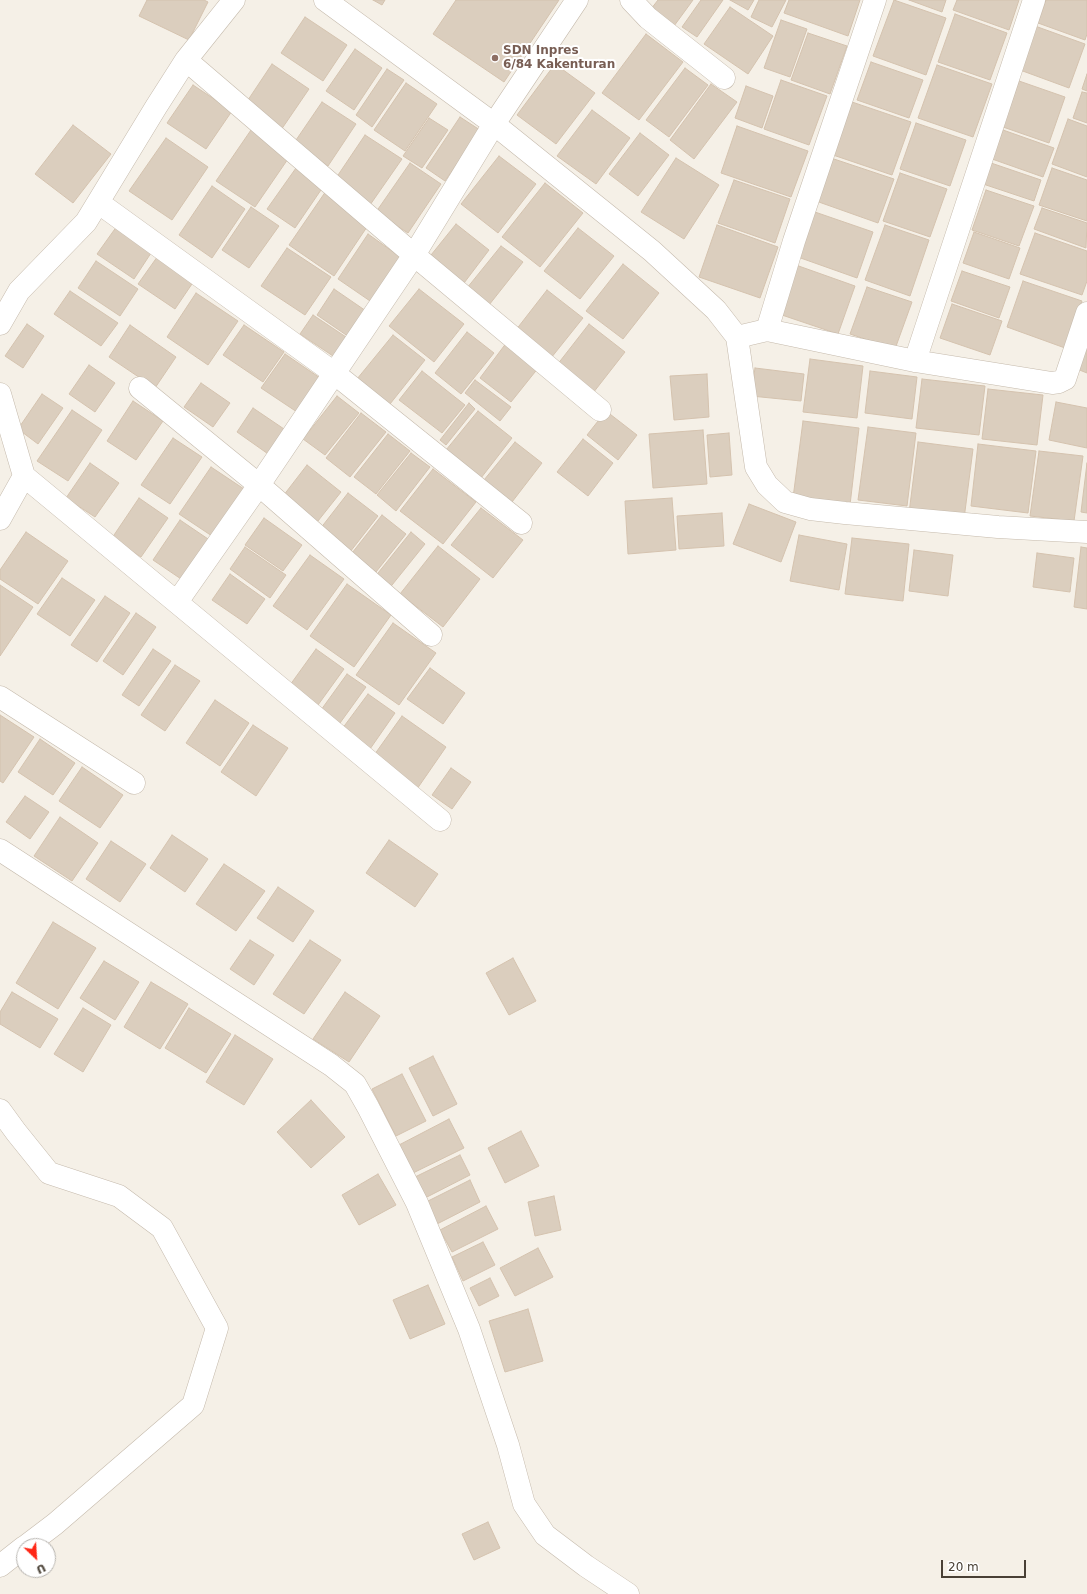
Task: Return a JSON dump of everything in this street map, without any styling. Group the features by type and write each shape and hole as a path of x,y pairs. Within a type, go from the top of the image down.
{"street":[{"path":"0,324 19,291 86,222 186,60 234,0"},
{"path":"325,0 494,124 652,251 716,310 737,337 756,467 767,485 785,502 810,509 845,513 998,527 1087,532"},
{"path":"177,602 259,485 414,255 494,124 577,0"},
{"path":"632,0 648,18 724,78"},
{"path":"767,330 794,241 875,0"},
{"path":"915,361 1034,0"},
{"path":"186,60 414,255 600,410"},
{"path":"99,203 334,373 521,523"},
{"path":"737,337 767,330 915,361 1052,383 1059,382 1065,378 1087,313"},
{"path":"140,388 259,485 431,635"},
{"path":"0,394 24,476 440,820"},
{"path":"0,519 24,476"},
{"path":"0,697 134,783"},
{"path":"0,850 331,1065 354,1084 368,1107 417,1202 466,1322 508,1445 524,1504 544,1535 586,1566 628,1594"},
{"path":"0,1110 50,1173 119,1196 162,1228 217,1328 193,1405 37,1538"},
{"path":"0,1566 16,1554"}],"building":[{"path":"147,0 204,0 208,2 189,40 139,16"},
{"path":"373,0 385,0 382,5"},
{"name":"SDN Inpres 6/84 Kakenturan","path":"456,0 559,0 504,82 433,34"},
{"path":"658,0 693,0 674,26 651,9"},
{"path":"701,0 723,0 697,37 682,27"},
{"path":"730,0 754,0 748,10"},
{"path":"759,0 786,0 772,27 751,17"},
{"path":"789,0 860,0 848,36 784,13"},
{"path":"894,0 946,18 926,75 873,56"},
{"path":"909,0 946,0 942,12"},
{"path":"957,0 1019,0 1009,30 953,10"},
{"path":"1046,0 1087,0 1087,34 1085,40 1038,23"},
{"path":"730,7 773,36 748,74 704,44"},
{"path":"955,14 1007,33 990,80 938,62"},
{"path":"305,17 347,45 323,81 281,53"},
{"path":"781,20 807,29 790,77 764,68"},
{"path":"1035,26 1085,44 1069,88 1020,70"},
{"path":"808,33 847,46 830,94 791,80"},
{"path":"646,34 683,62 639,120 602,93"},
{"path":"355,49 382,68 354,110 326,91"},
{"path":"871,62 923,80 909,118 857,100"},
{"path":"272,64 309,89 281,130 244,106"},
{"path":"555,64 595,93 556,144 517,115"},
{"path":"937,65 992,84 973,137 918,118"},
{"path":"685,68 708,85 669,137 646,120"},
{"path":"387,69 404,80 372,127 356,115"},
{"path":"1087,74 1087,91 1082,89"},
{"path":"781,80 827,96 809,145 764,129"},
{"path":"1019,81 1065,97 1049,143 1003,127"},
{"path":"406,83 437,104 405,151 374,130"},
{"path":"711,84 737,102 694,159 670,140"},
{"path":"193,85 232,111 206,149 167,123"},
{"path":"746,86 773,96 762,128 735,118"},
{"path":"1082,92 1087,93 1087,123 1073,118"},
{"path":"322,102 356,124 328,166 294,143"},
{"path":"852,102 911,122 892,175 833,155"},
{"path":"592,110 630,138 596,184 557,156"},
{"path":"460,117 480,130 445,181 426,168"},
{"path":"429,118 448,130 422,168 403,156"},
{"path":"1068,119 1087,126 1087,177 1052,164"},
{"path":"916,123 966,140 950,186 900,169"},
{"path":"73,125 111,154 73,203 35,174"},
{"path":"737,126 808,151 791,197 721,173"},
{"path":"251,130 290,156 255,207 216,181"},
{"path":"1003,130 1054,148 1043,177 992,159"},
{"path":"640,133 669,155 638,196 609,174"},
{"path":"365,135 402,159 370,205 334,181"},
{"path":"166,138 208,167 172,220 129,191"},
{"path":"499,156 536,184 498,233 461,204"},
{"path":"676,158 719,185 684,239 641,212"},
{"path":"831,158 894,179 878,223 816,201"},
{"path":"410,163 441,184 408,233 376,212"},
{"path":"991,163 1041,180 1034,201 983,184"},
{"path":"296,168 323,187 295,228 267,209"},
{"path":"1052,168 1087,180 1087,221 1039,205"},
{"path":"900,173 947,189 930,237 883,221"},
{"path":"734,180 790,199 775,243 718,223"},
{"path":"545,183 583,213 540,267 502,237"},
{"path":"212,186 245,209 212,258 179,235"},
{"path":"986,190 1034,206 1019,246 972,230"},
{"path":"326,191 371,221 334,276 289,245"},
{"path":"251,207 279,226 249,268 222,250"},
{"path":"1042,208 1087,223 1086,248 1034,229"},
{"path":"812,211 873,232 857,278 795,256"},
{"path":"456,224 489,250 461,287 427,260"},
{"path":"717,225 778,247 760,298 699,277"},
{"path":"885,225 929,240 910,296 865,280"},
{"path":"117,226 153,250 134,279 97,254"},
{"path":"578,228 614,256 580,299 544,271"},
{"path":"974,232 1020,248 1009,279 963,263"},
{"path":"1035,233 1087,251 1087,281 1082,295 1020,274"},
{"path":"368,234 403,259 373,303 338,279"},
{"path":"501,246 523,262 489,305 467,288"},
{"path":"287,248 331,277 305,315 261,286"},
{"path":"160,253 196,278 175,309 138,284"},
{"path":"96,261 138,289 120,316 78,288"},
{"path":"623,264 659,293 623,339 586,311"},
{"path":"793,264 855,286 838,334 776,313"},
{"path":"962,271 1010,287 999,318 951,301"},
{"path":"1023,281 1082,301 1065,348 1007,327"},
{"path":"867,287 912,302 895,349 850,334"},
{"path":"334,289 369,313 352,339 317,315"},
{"path":"419,289 464,324 434,362 389,326"},
{"path":"547,290 583,318 547,363 512,335"},
{"path":"70,291 118,323 101,346 54,314"},
{"path":"196,293 238,321 208,365 167,337"},
{"path":"952,304 1002,321 990,355 940,338"},
{"path":"313,315 349,339 336,358 300,334"},
{"path":"27,324 44,336 23,368 5,356"},
{"path":"589,324 625,352 593,393 557,365"},
{"path":"130,325 176,357 155,388 109,357"},
{"path":"244,325 284,352 263,382 223,355"},
{"path":"467,332 494,353 461,394 435,373"},
{"path":"393,335 425,360 390,404 357,379"},
{"path":"1087,339 1087,373 1077,369"},
{"path":"507,342 539,367 511,402 480,378"},
{"path":"285,354 323,380 300,414 261,388"},
{"path":"810,359 863,366 857,418 803,412"},
{"path":"89,365 115,383 95,412 69,394"},
{"path":"755,368 804,374 801,401 751,396"},
{"path":"422,371 465,405 442,433 399,400"},
{"path":"870,371 917,377 912,419 865,413"},
{"path":"707,374 709,417 674,420 670,376"},
{"path":"922,379 985,386 979,435 916,428"},
{"path":"475,380 511,407 500,421 465,393"},
{"path":"201,383 230,403 213,427 184,407"},
{"path":"988,389 1043,395 1037,445 982,439"},
{"path":"42,394 63,408 38,444 18,429"},
{"path":"337,396 359,413 325,455 303,439"},
{"path":"133,401 163,421 136,460 107,441"},
{"path":"1056,402 1087,408 1087,448 1049,440"},
{"path":"469,403 475,409 446,445 440,440"},
{"path":"253,408 287,431 271,456 237,432"},
{"path":"72,410 102,430 68,481 37,461"},
{"path":"478,411 512,438 481,478 446,450"},
{"path":"606,411 637,435 618,460 587,435"},
{"path":"361,413 386,432 350,477 326,458"},
{"path":"803,421 859,428 850,505 793,498"},
{"path":"868,427 916,433 907,506 858,500"},
{"path":"703,430 707,484 653,488 649,434"},
{"path":"729,433 732,475 710,477 707,435"},
{"path":"388,434 410,451 376,494 354,477"},
{"path":"173,438 202,457 170,504 141,485"},
{"path":"583,439 613,463 588,496 557,472"},
{"path":"515,442 542,463 512,502 484,480"},
{"path":"918,442 973,449 964,519 909,513"},
{"path":"978,444 1036,451 1028,513 971,506"},
{"path":"1039,451 1083,456 1074,521 1030,516"},
{"path":"411,453 430,467 396,511 377,495"},
{"path":"90,463 119,483 95,517 66,498"},
{"path":"1087,463 1087,513 1081,512"},
{"path":"307,465 341,492 314,526 280,500"},
{"path":"211,467 247,491 215,538 179,514"},
{"path":"433,469 476,502 443,544 400,511"},
{"path":"348,493 378,516 350,552 320,529"},
{"path":"139,498 168,518 141,557 112,538"},
{"path":"672,498 676,550 628,554 625,501"},
{"path":"749,504 796,522 781,562 733,544"},
{"path":"481,508 523,540 493,578 451,545"},
{"path":"722,513 724,546 679,549 677,516"},
{"path":"382,515 406,534 376,572 352,553"},
{"path":"264,518 302,545 283,571 245,545"},
{"path":"180,520 214,543 187,583 153,560"},
{"path":"26,532 68,561 38,604 0,579 0,570"},
{"path":"411,532 425,544 388,590 374,578"},
{"path":"799,535 847,544 839,590 790,581"},
{"path":"852,538 909,544 903,601 845,594"},
{"path":"438,546 480,579 443,627 400,594"},
{"path":"245,547 286,575 270,598 230,569"},
{"path":"1081,547 1087,548 1087,609 1074,607"},
{"path":"914,550 953,555 948,596 909,591"},
{"path":"1037,553 1074,558 1070,592 1033,587"},
{"path":"310,555 344,579 307,630 273,606"},
{"path":"230,574 265,599 247,624 212,600"},
{"path":"62,578 95,600 70,636 37,614"},
{"path":"347,584 391,615 354,667 310,636"},
{"path":"0,585 33,607 0,656"},
{"path":"105,596 130,613 97,662 71,645"},
{"path":"136,613 156,627 123,675 103,661"},
{"path":"393,623 436,653 399,705 356,675"},
{"path":"153,649 171,661 139,706 122,695"},
{"path":"316,649 344,669 318,705 290,685"},
{"path":"175,665 200,681 165,731 141,715"},
{"path":"430,668 465,693 443,724 407,699"},
{"path":"347,674 366,687 340,723 321,710"},
{"path":"368,694 395,713 370,749 342,729"},
{"path":"215,700 249,723 220,766 186,743"},
{"path":"0,715 34,737 3,783 0,781"},
{"path":"402,716 446,747 417,789 372,758"},
{"path":"253,725 288,748 256,796 221,772"},
{"path":"40,739 75,763 53,795 18,772"},
{"path":"82,767 123,795 100,828 59,801"},
{"path":"451,768 471,782 452,809 432,795"},
{"path":"25,796 49,812 30,839 6,822"},
{"path":"60,817 98,843 72,881 34,856"},
{"path":"172,835 208,859 185,892 150,868"},
{"path":"389,840 438,874 415,907 366,873"},
{"path":"111,841 146,864 120,902 86,879"},
{"path":"224,864 265,891 236,931 196,904"},
{"path":"278,887 314,911 293,942 257,918"},
{"path":"53,922 96,948 58,1009 16,983"},
{"path":"250,940 274,955 254,985 230,969"},
{"path":"310,940 341,960 304,1014 273,994"},
{"path":"513,958 536,1001 509,1015 486,973"},
{"path":"104,961 139,982 115,1020 80,998"},
{"path":"151,982 188,1004 160,1049 124,1027"},
{"path":"12,992 58,1019 40,1048 0,1024 0,1012"},
{"path":"345,992 380,1016 349,1062 313,1039"},
{"path":"83,1008 111,1025 83,1072 54,1054"},
{"path":"189,1008 231,1034 206,1073 165,1048"},
{"path":"235,1035 273,1059 244,1105 206,1082"},
{"path":"433,1056 457,1104 433,1116 409,1068"},
{"path":"402,1074 426,1121 396,1136 372,1089"},
{"path":"311,1100 345,1137 311,1168 277,1132"},
{"path":"449,1119 464,1148 413,1173 399,1145"},
{"path":"521,1131 539,1166 505,1183 488,1148"},
{"path":"460,1155 470,1175 425,1198 415,1177"},
{"path":"378,1174 396,1205 359,1225 342,1195"},
{"path":"470,1180 480,1202 437,1224 426,1202"},
{"path":"554,1196 561,1230 535,1236 528,1202"},
{"path":"486,1206 498,1229 452,1252 440,1230"},
{"path":"483,1242 495,1265 463,1281 452,1257"},
{"path":"538,1248 553,1277 515,1296 500,1268"},
{"path":"490,1278 499,1296 479,1306 470,1288"},
{"path":"428,1285 445,1324 410,1339 393,1300"},
{"path":"528,1309 543,1361 505,1372 489,1321"},
{"path":"488,1522 500,1548 474,1560 462,1534"}],"place":[{"name":"SDN Inpres 6/84 Kakenturan","path":"495,58"}]}
